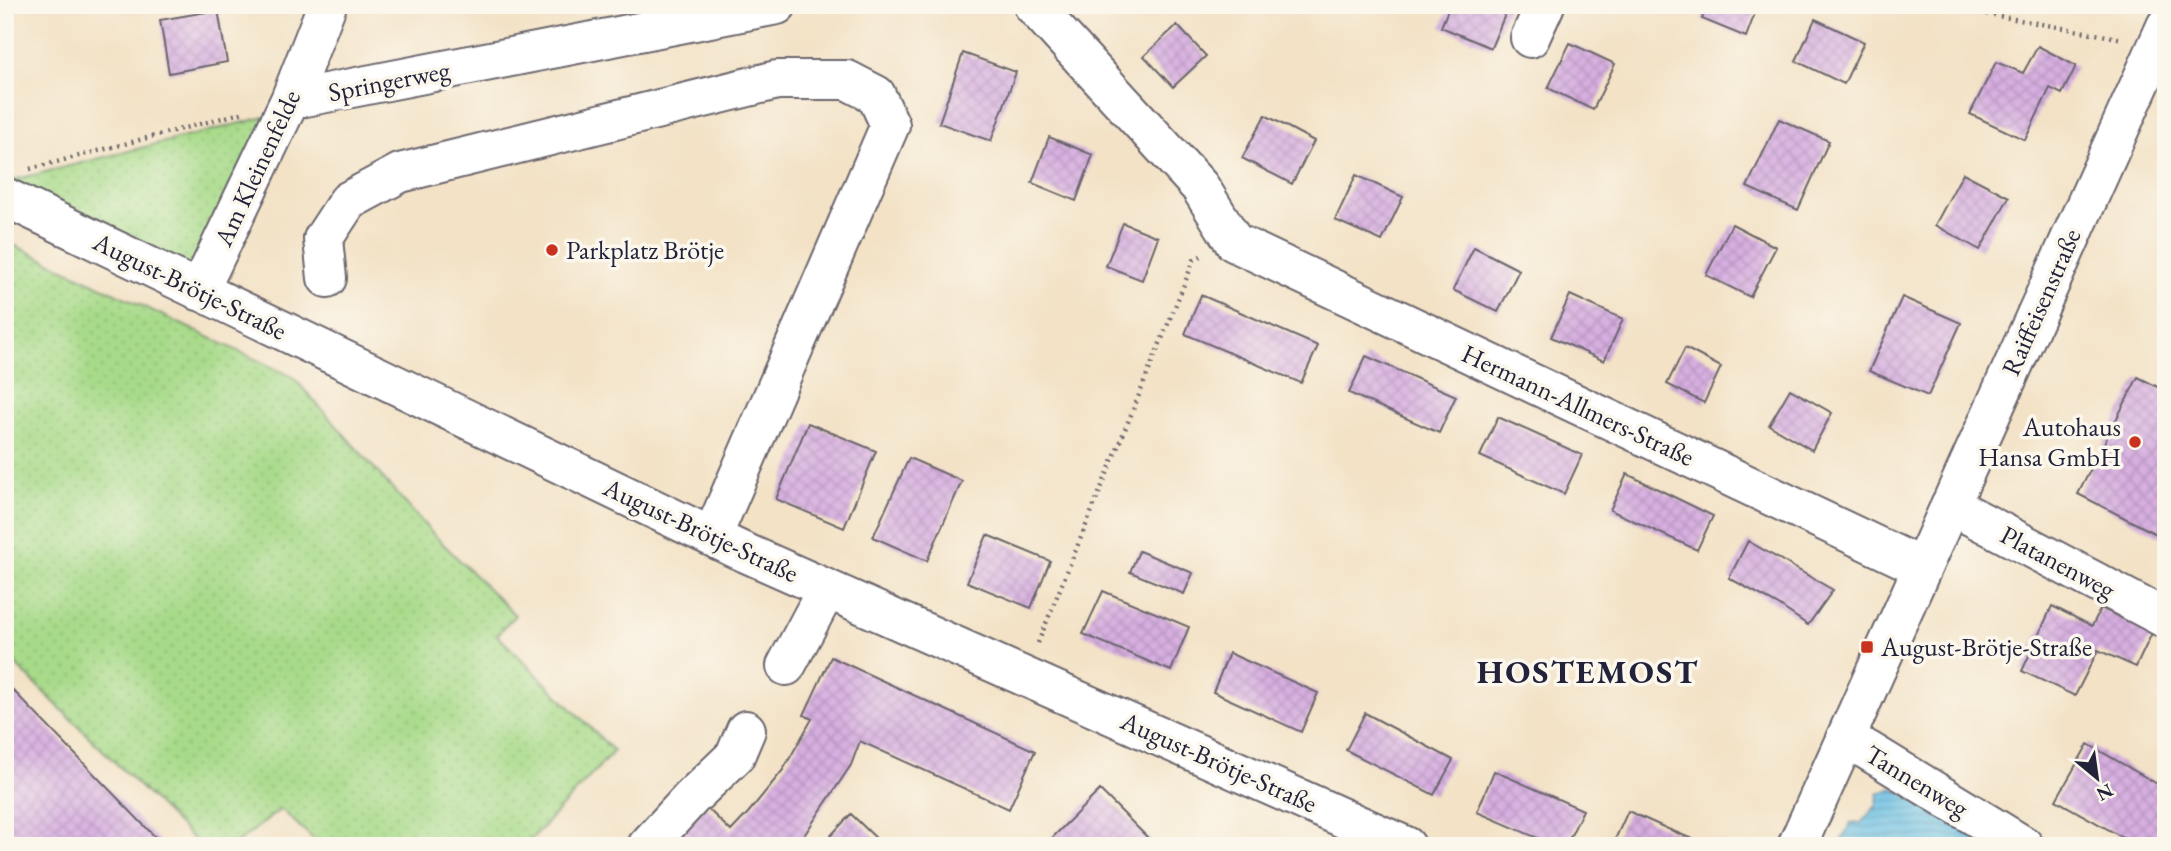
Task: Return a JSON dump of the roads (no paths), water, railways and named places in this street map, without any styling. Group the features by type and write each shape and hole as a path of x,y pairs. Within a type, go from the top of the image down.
{"street":[{"name":"Am Kleinenfelde","path":"199,291 290,100 327,5"},
{"name":"Springerweg","path":"290,100 777,5"},
{"name":"Hermann-Allmers-Straße","path":"1033,5 1199,187 1234,242 1922,568"},
{"name":"Raiffeisenstraße","path":"1797,846 2166,26"},
{"path":"327,278 323,239 348,201 400,173 777,80 847,80 876,95 890,125 712,537"},
{"name":"August-Brötje-Straße","path":"12,185 199,291 712,537 1406,846"},
{"name":"Platanenweg","path":"1950,505 2166,619"},
{"path":"786,666 827,589"},
{"path":"648,846 692,797 735,756 746,730"},
{"name":"Tannenweg","path":"1845,739 1875,754 2025,846"}],"water":[{"path":"1893,788 1980,840 1978,846 1839,846 1850,824 1861,823 1877,805 1878,794"}],"place":[{"name":"Parkplatz Brötje","path":"552,250"},
{"name":"Autohaus Hansa GmbH","path":"2135,442"},
{"name":"August-Brötje-Straße","path":"1867,647"}],"district":[{"name":"HOSTEMOST","path":"1588,671"}]}
